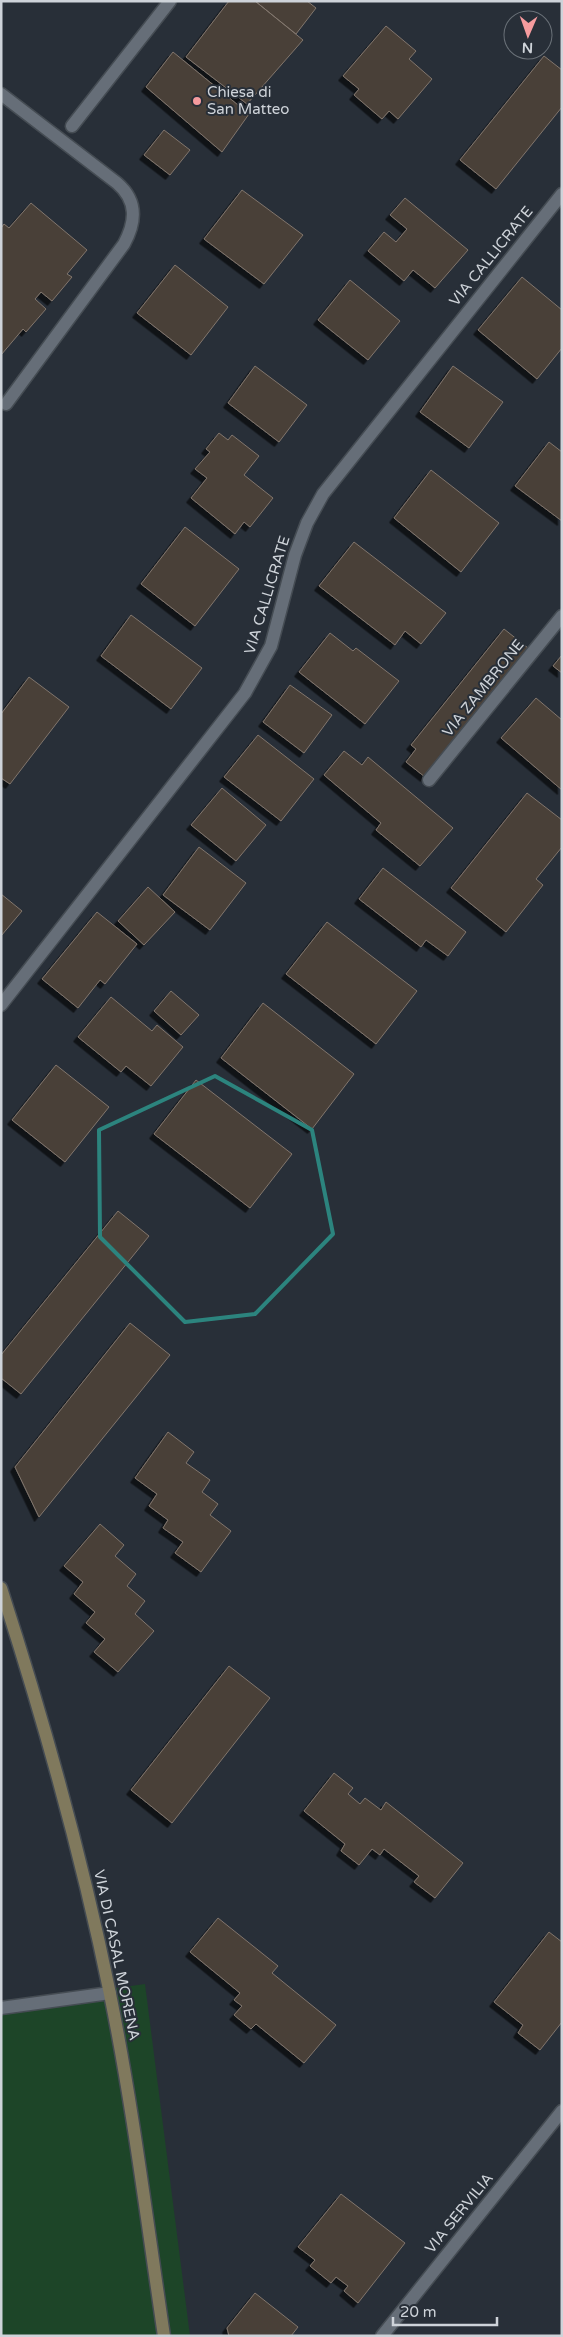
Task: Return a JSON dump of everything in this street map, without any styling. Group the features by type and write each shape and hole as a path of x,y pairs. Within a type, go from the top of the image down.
{"main road":[{"name":"VIA DI CASAL MORENA","path":"1,1588 47,1740 80,1862 110,1993 131,2110 164,2336"}],"street":[{"path":"72,126 170,1"},
{"path":"1,94 117,184 127,194 134,211 132,229 124,244 6,404"},
{"name":"VIA CALLICRATE","path":"1,1005 245,693 257,675 276,631 292,566 303,534 323,494 562,194"},
{"name":"VIA ZAMBRONE","path":"429,780 562,616"},
{"path":"1,2008 110,1993"},
{"name":"VIA SERVILIA","path":"382,2336 562,2110"}],"highlighted area":[{"path":"215,1076 312,1130 333,1234 255,1314 185,1322 100,1237 99,1130"}],"green space":[{"path":"145,1984 190,2336 1,2336 1,2004"}],"building":[{"path":"229,1 255,1 303,40 247,104 186,57"},
{"path":"255,1 307,1 316,8 296,34"},
{"path":"386,26 416,51 409,59 432,79 398,119 389,111 382,119 354,95 359,89 343,76"},
{"name":"Chiesa di San Matteo","path":"173,52 249,114 222,152 146,87"},
{"path":"541,60 549,60 562,70 562,107 496,189 460,160"},
{"path":"164,130 190,150 170,175 144,155"},
{"path":"242,190 303,235 264,284 204,239"},
{"path":"405,198 468,250 435,288 413,270 404,281 368,251 384,232 396,242 407,229 390,215"},
{"path":"31,203 87,250 67,274 72,277 52,301 41,292 35,299 46,309 26,332 23,329 1,355 1,228 4,224 9,228"},
{"path":"175,265 228,307 191,355 137,313"},
{"path":"522,277 562,310 562,348 537,379 478,330"},
{"path":"350,280 400,321 368,360 318,320"},
{"path":"255,366 307,405 279,442 228,403"},
{"path":"453,366 503,402 469,448 420,412"},
{"path":"219,433 228,440 232,435 259,456 244,475 273,498 250,527 244,522 235,534 191,498 207,478 195,469 210,452 206,449"},
{"path":"549,442 562,452 562,521 515,486"},
{"path":"431,470 499,523 461,572 394,518"},
{"path":"185,527 239,569 195,626 141,584"},
{"path":"354,542 446,613 421,644 405,631 395,645 319,586"},
{"path":"131,615 202,668 171,709 101,656"},
{"path":"504,629 528,648 425,777 406,762 416,749 411,745"},
{"path":"330,633 353,651 356,648 399,681 365,724 299,672"},
{"path":"562,655 562,673 553,666"},
{"path":"29,677 69,707 10,784 1,778 1,714"},
{"path":"290,685 332,715 304,753 263,722"},
{"path":"536,698 562,720 562,790 501,738"},
{"path":"258,735 314,779 281,821 224,777"},
{"path":"344,751 362,765 368,757 453,828 420,866 376,830 381,823 324,775"},
{"path":"222,788 266,825 236,861 191,825"},
{"path":"527,793 562,820 562,847 536,879 543,885 506,932 451,888"},
{"path":"199,847 246,883 210,930 163,895"},
{"path":"383,868 466,932 448,956 426,940 421,947 359,899"},
{"path":"148,887 175,912 144,945 118,921"},
{"path":"1,894 22,911 1,936"},
{"path":"97,912 137,944 105,984 100,980 78,1008 42,979"},
{"path":"327,922 417,991 376,1044 286,974"},
{"path":"171,991 199,1015 181,1035 154,1011"},
{"path":"111,997 152,1031 157,1025 183,1047 151,1086 126,1066 121,1072 78,1037"},
{"path":"263,1003 354,1074 312,1129 221,1058"},
{"path":"56,1065 109,1107 65,1162 12,1120"},
{"path":"196,1080 292,1154 250,1208 154,1134"},
{"path":"118,1211 149,1236 21,1394 1,1378 1,1355"},
{"path":"130,1323 170,1355 39,1517 15,1467"},
{"path":"168,1432 194,1452 186,1463 210,1480 202,1492 218,1504 210,1515 231,1531 201,1572 175,1553 183,1542 163,1528 168,1520 149,1506 157,1494 135,1478"},
{"path":"100,1524 124,1545 115,1556 136,1574 127,1586 145,1601 135,1614 154,1631 118,1672 94,1652 105,1639 86,1623 95,1612 74,1594 83,1582 64,1566"},
{"path":"229,1666 270,1698 172,1823 131,1790"},
{"path":"334,1773 353,1788 348,1794 360,1804 365,1798 381,1810 386,1802 463,1863 435,1898 414,1882 419,1876 384,1849 380,1855 372,1849 359,1865 341,1851 345,1844 304,1811"},
{"path":"218,1918 278,1966 272,1973 336,2025 304,2063 256,2024 251,2029 234,2015 242,2006 234,2000 240,1993 190,1952"},
{"path":"549,1932 562,1942 562,2022 540,2050 518,2033 523,2025 494,2002"},
{"path":"341,2194 405,2243 358,2303 344,2291 348,2286 336,2277 331,2283 310,2266 315,2260 298,2247"},
{"path":"255,2293 298,2327 291,2336 229,2336 227,2328"}],"place":[{"name":"Chiesa di San Matteo","path":"197,101"}]}
